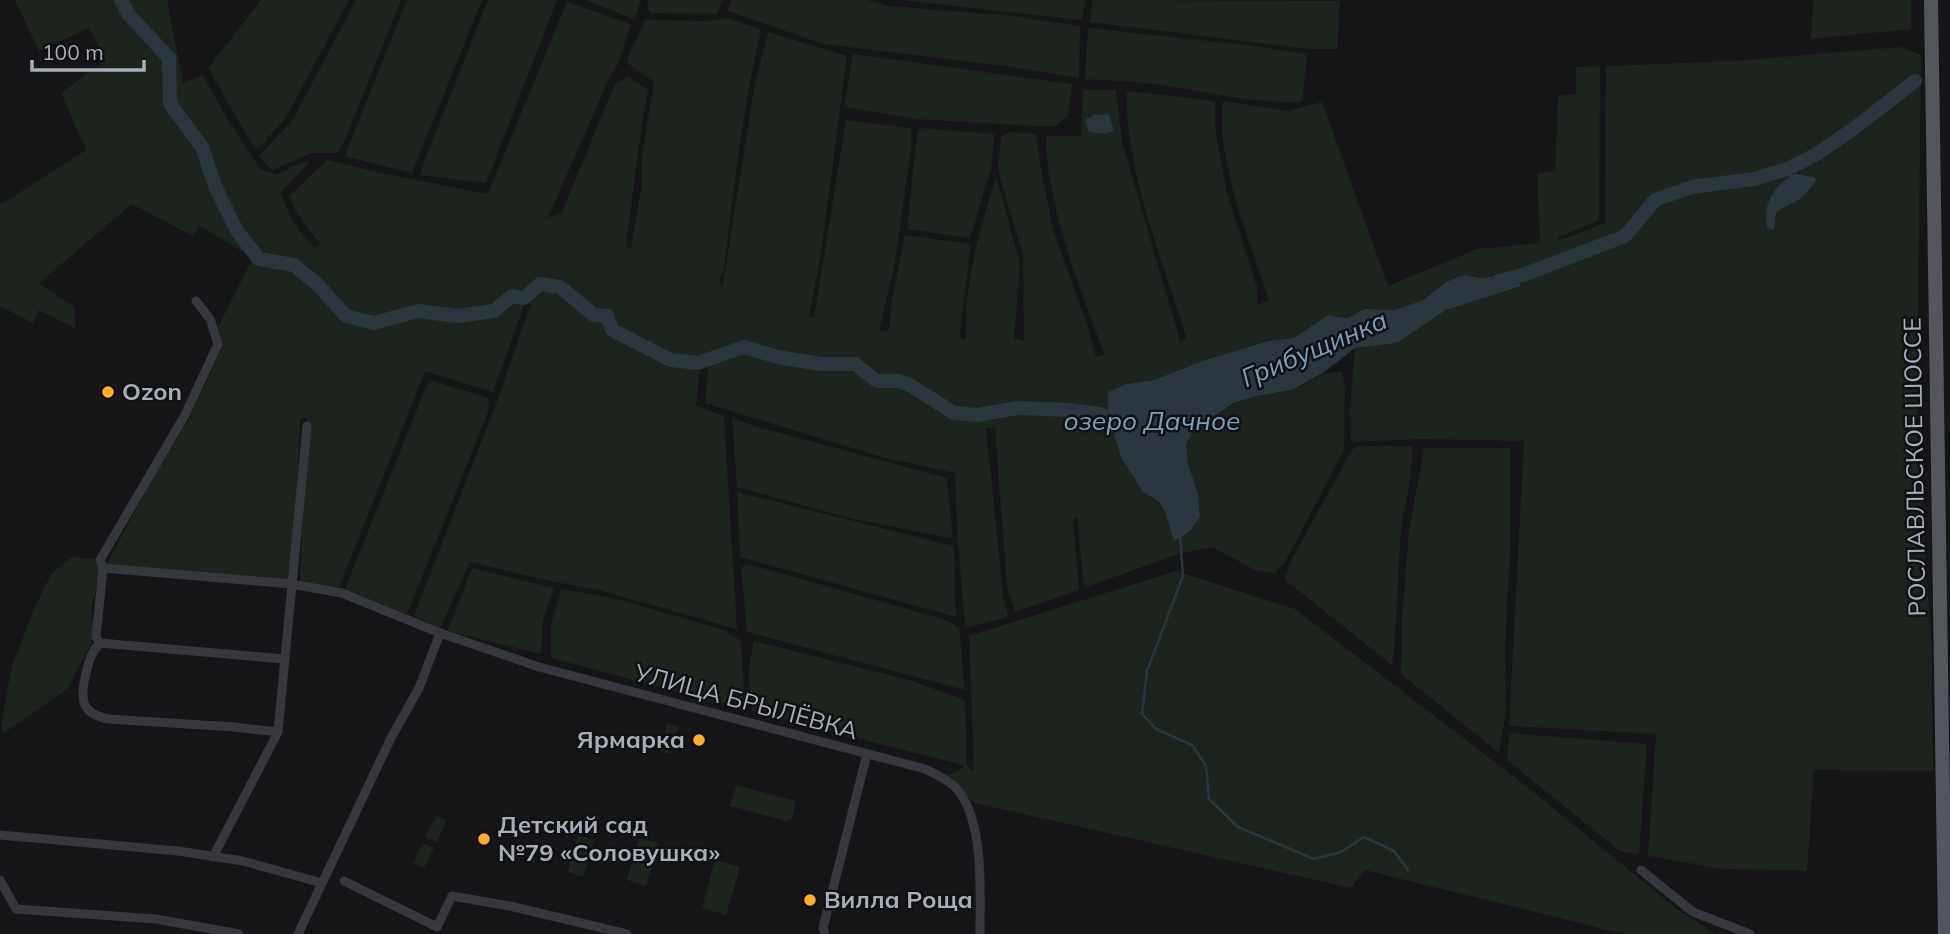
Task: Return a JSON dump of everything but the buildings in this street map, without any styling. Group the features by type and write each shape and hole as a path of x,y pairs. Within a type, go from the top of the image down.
{"main road":[{"name":"РОСЛАВЛЬСКОЕ ШОССЕ","path":"1931,0 1945,934"}],"street":[{"path":"100,643 96,636 103,568 100,560 185,415 218,344 210,319 196,300"},
{"path":"213,857 278,732 307,426"},
{"name":"УЛИЦА БРЫЛЁВКА","path":"103,568 291,584 342,593 440,633 539,667 925,769 942,776 965,801 974,823 980,888 980,934"},
{"path":"298,934 391,738 419,688 440,633"},
{"path":"278,732 108,719 95,716 85,708 82,691 92,651 100,643 284,659"},
{"path":"825,934 823,928 867,754"},
{"path":"0,835 178,851 243,861 322,883"},
{"path":"1642,870 1693,912 1750,934"},
{"path":"0,880 16,909 156,919 239,934"},
{"path":"344,881 437,928 452,896 510,905 627,934"}],"shaded area":[{"path":"15,0 167,0 183,83 203,75 228,120 261,170 277,174 301,163 310,162 281,192 294,222 315,248 320,244 297,213 289,196 327,160 488,194 567,2 631,24 618,64 609,78 548,218 562,212 615,84 628,76 648,90 626,247 631,248 642,185 642,155 654,82 631,66 627,60 645,20 707,21 728,18 761,30 744,121 723,274 719,279 722,290 754,89 768,32 847,56 821,254 809,317 814,318 846,120 911,128 911,149 895,262 879,332 889,330 905,235 971,244 959,339 966,339 970,277 996,176 1020,264 1014,338 1024,341 1023,256 998,170 1001,137 1009,132 1036,134 1053,230 1096,357 1105,355 1063,236 1050,180 1047,151 1047,136 1081,136 1083,90 1116,90 1122,142 1180,341 1187,339 1147,216 1132,152 1127,91 1215,101 1215,127 1226,190 1257,288 1257,305 1269,300 1229,175 1224,149 1223,101 1288,111 1322,102 1388,286 1477,249 1540,243 1537,173 1555,171 1558,96 1576,94 1576,67 1600,66 1599,220 1557,238 1558,241 1605,223 1606,66 1734,61 1901,47 1921,55 1917,402 1918,461 1931,636 1933,771 1814,770 1807,871 1723,869 1648,856 1656,734 1509,726 1524,441 1424,439 1351,442 1350,409 1355,348 1397,343 1446,310 1520,286 1514,274 1481,278 1463,275 1446,282 1423,300 1395,310 1365,309 1347,318 1328,315 1294,338 1268,341 1202,361 1154,380 1126,384 1143,492 1165,512 1174,540 1198,494 1186,452 1189,438 1195,430 1216,414 1250,398 1292,390 1320,376 1342,372 1345,386 1344,450 1285,562 1275,573 1255,570 1212,547 1175,555 1084,588 1077,517 1073,519 1079,590 1015,612 1007,587 995,428 986,428 1003,594 1008,617 965,628 955,473 882,457 705,403 709,356 701,354 696,406 724,416 737,629 599,590 470,562 440,628 414,616 498,399 532,300 525,302 493,392 425,371 339,587 300,582 307,417 300,420 293,581 227,578 107,564 149,484 189,419 223,346 217,329 253,258 200,226 193,236 132,204 39,283 74,307 76,329 39,310 33,323 0,306 0,205 86,150 61,93 106,60 89,28 39,51"},
{"path":"261,0 349,0 285,119 259,148 254,148 208,68"},
{"path":"356,0 401,0 343,144 337,153 312,153 272,170 259,156 292,121"},
{"path":"407,0 482,0 412,173 345,156"},
{"path":"488,0 557,0 486,183 419,175"},
{"path":"586,0 641,0 634,19"},
{"path":"648,0 722,0 717,14 651,13 647,7"},
{"path":"731,0 867,0 889,6 1013,16 1080,26 1079,78 823,44 728,11"},
{"path":"902,0 1086,0 1082,20"},
{"path":"1093,0 1340,1 1337,49 1308,49 1089,22"},
{"path":"1813,0 1911,0 1911,29 1811,39"},
{"path":"1088,28 1307,54 1302,102 1249,99 1152,84 1085,79"},
{"path":"853,54 1072,84 1068,116 1055,126 1035,126 914,119 844,107"},
{"path":"922,128 994,134 991,169 970,238 907,229 917,134"},
{"path":"429,380 488,398 489,409 407,614 345,589"},
{"path":"732,418 947,478 953,539 854,519 737,487"},
{"path":"1358,446 1412,446 1410,478 1401,531 1392,665 1284,579 1292,559 1352,450"},
{"path":"1424,448 1510,448 1506,710 1499,753 1401,674 1409,531"},
{"path":"737,492 954,546 956,617 740,557"},
{"path":"72,557 96,559 100,573 91,608 94,638 67,689 4,733 1,726 12,666 51,574"},
{"path":"751,565 946,620 959,628 965,690 747,632 741,567"},
{"path":"472,568 554,588 543,620 541,654 448,631"},
{"path":"1176,571 1295,609 1526,786 1678,910 1716,934 1625,934 1365,870 1351,888 975,803 943,779 966,766 752,711 748,672 754,641 909,680 965,700 967,766 974,771 969,636"},
{"path":"561,589 613,598 724,630 741,641 745,709 551,658 551,625"},
{"path":"667,724 679,727 671,754 660,751"},
{"path":"1509,733 1647,744 1639,854 1621,852 1507,760"},
{"path":"736,785 796,801 792,818 786,821 730,806"},
{"path":"436,816 447,821 436,842 425,837"},
{"path":"578,836 594,840 583,877 568,872"},
{"path":"639,838 659,843 646,886 627,880"},
{"path":"423,843 434,848 424,868 413,863"},
{"path":"715,860 740,867 726,915 702,908"}],"water":[{"path":"1109,114 1114,131 1104,134 1089,132 1085,120 1094,115"},
{"path":"1795,174 1814,177 1817,180 1802,198 1776,212 1774,230 1767,228 1766,211 1771,196 1781,183"},
{"name":"озеро Дачное","path":"1514,274 1521,286 1446,310 1397,343 1355,348 1323,373 1292,390 1234,403 1194,429 1186,444 1188,464 1198,494 1200,517 1190,531 1174,541 1159,502 1143,492 1122,459 1108,418 1108,392 1126,384 1154,380 1202,361 1268,341 1294,338 1328,315 1347,318 1365,309 1395,310 1423,300 1446,282 1463,275 1481,278"}],"waterway":[{"name":"Грибущинка","path":"121,0 129,15 169,58 170,104 202,147 215,186 237,231 259,259 294,265 317,284 346,316 374,323 418,311 457,316 494,311 512,296 524,298 540,284 560,287 594,315 607,316 612,330 671,360 698,363 744,347 778,357 821,364 855,364 877,381 908,384 954,413 977,415 1018,408 1070,410 1099,414 1126,423"},
{"name":"Грибущинка","path":"1498,281 1523,275 1625,236 1655,200 1692,187 1754,179 1787,169 1815,155 1852,130 1915,81"},
{"path":"1787,169 1791,178"},
{"path":"1180,536 1183,576 1147,671 1142,714 1156,729 1192,745 1206,766 1209,799 1238,827 1314,859 1341,852 1364,837 1394,851 1408,870"}],"place":[{"name":"Ozon","path":"108,392"},
{"name":"Ярмарка","path":"699,740"},
{"name":"Детский сад №79 «Соловушка»","path":"484,839"},
{"name":"Вилла Роща","path":"810,900"}]}
